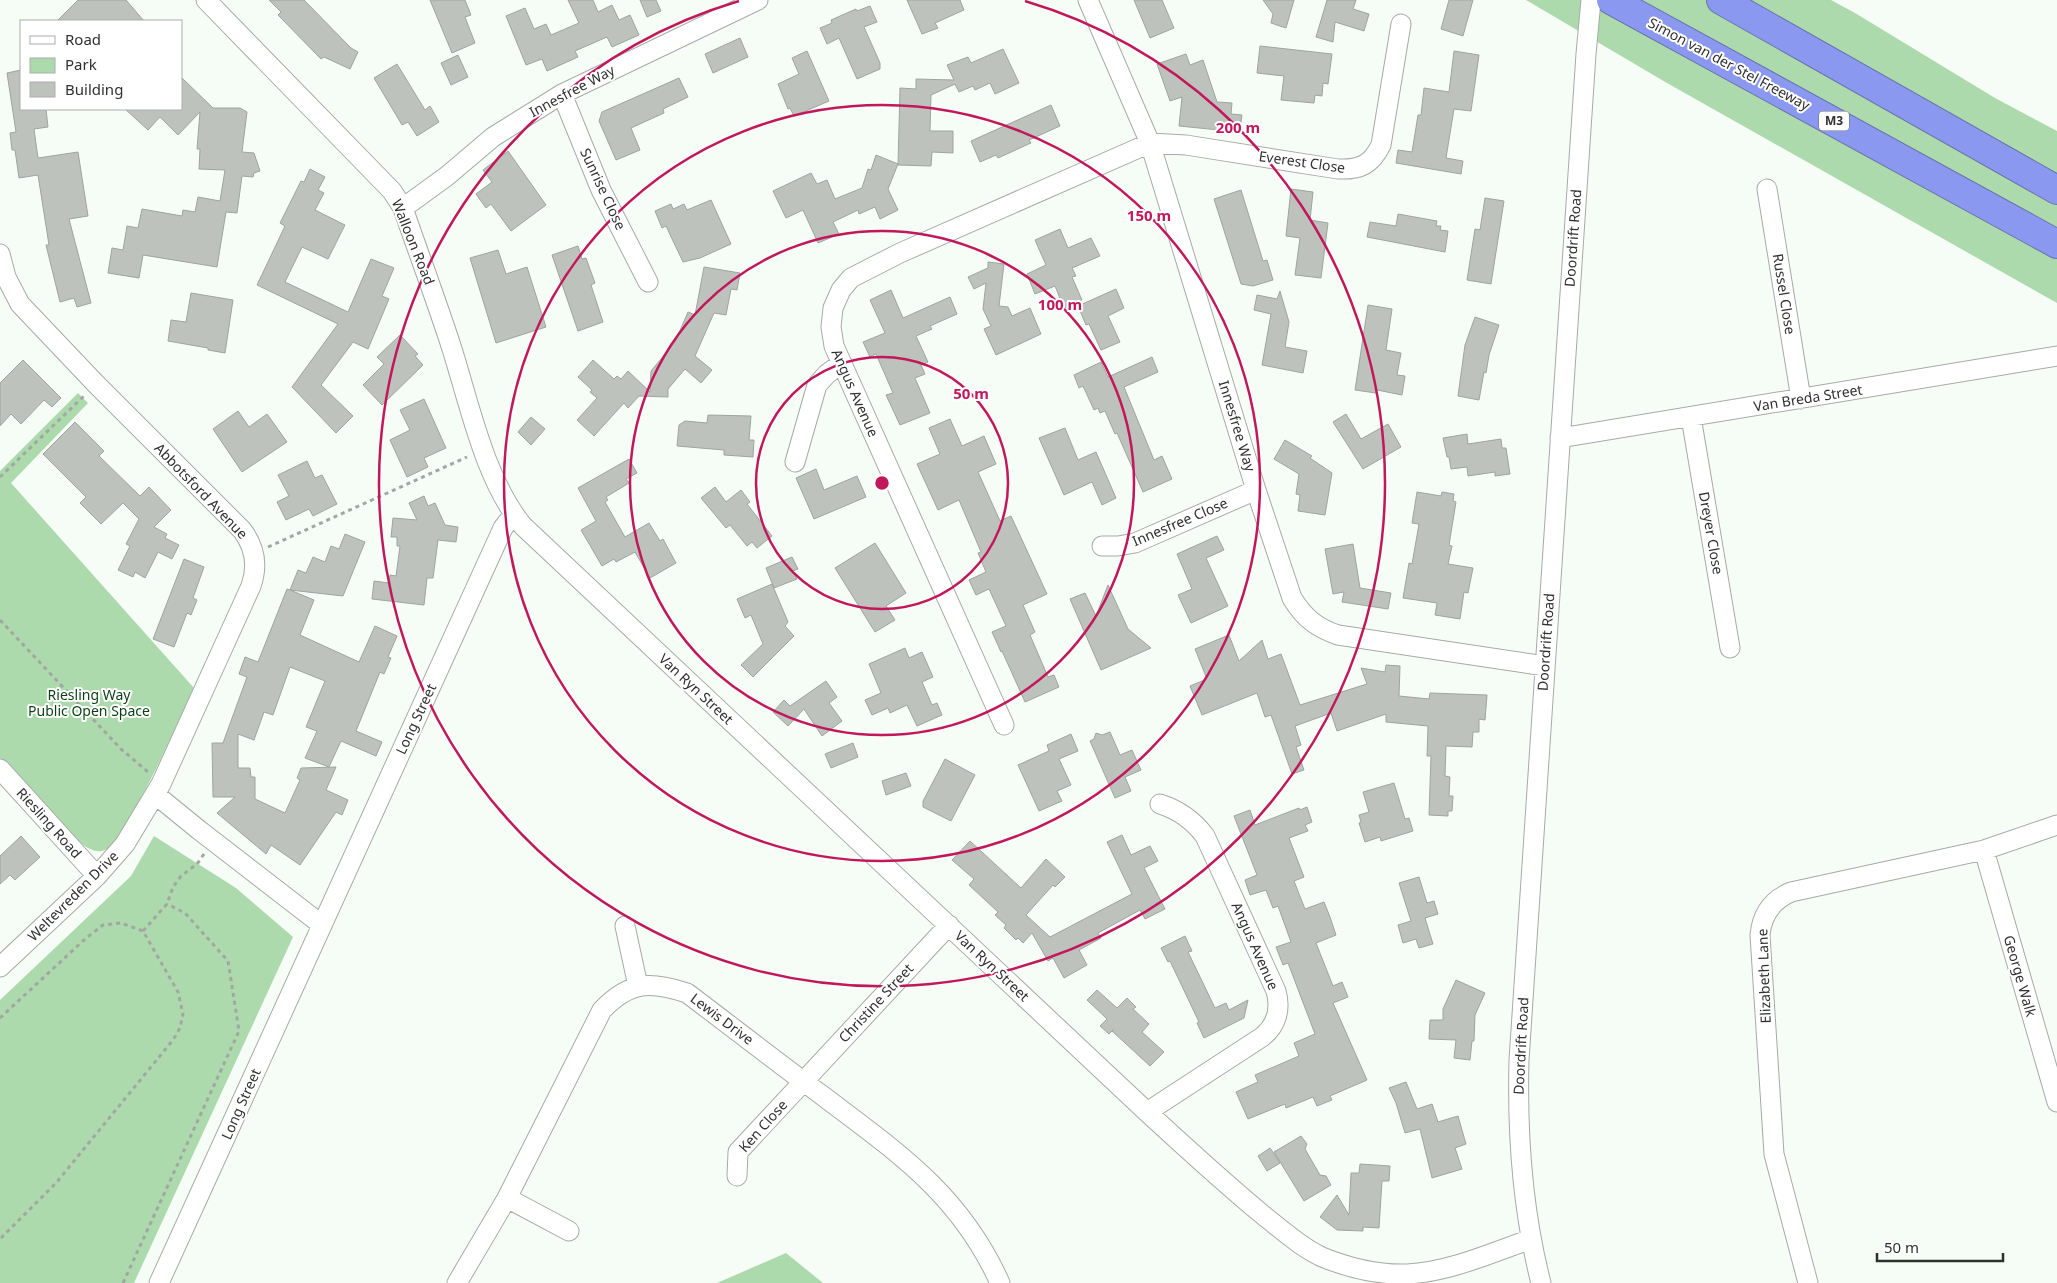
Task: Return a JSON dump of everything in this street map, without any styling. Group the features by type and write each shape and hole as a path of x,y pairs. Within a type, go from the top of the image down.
{"highway":[{"name":"Simon van der Stel Freeway","path":"1611,0 2057,244"},
{"path":"1721,0 2057,190"}],"street":[{"name":"Innesfree Way","path":"402,208 447,176 493,137 562,94 725,7 758,0"},
{"name":"Innesfree Way","path":"1088,0 1150,143 1256,490 1292,598 1300,611 1322,630 1356,639 1544,666"},
{"name":"Doordrift Road","path":"1541,1283 1531,1238 1522,1182 1519,1145 1519,1060 1544,666 1591,0"},
{"name":"Walloon Road","path":"213,2 392,191 402,208 446,330 498,488 513,515"},
{"name":"Everest Close","path":"1150,143 1186,144 1338,169 1351,170 1364,166 1375,157 1381,145 1401,24"},
{"name":"Sunrise Close","path":"562,94 601,190 648,282"},
{"name":"Angus Avenue","path":"1004,724 834,346 831,327 833,308 841,290 851,278 900,253 1150,143"},
{"name":"Russel Close","path":"1767,189 1801,399"},
{"name":"Abbotsford Avenue","path":"0,254 6,276 20,304 96,384 242,530 254,554 255,570 251,586 158,789"},
{"name":"Van Breda Street","path":"1560,438 2057,356"},
{"path":"795,462 817,385 827,374 842,363"},
{"name":"Dreyer Close","path":"1691,417 1730,648"},
{"name":"Innesfree Close","path":"1102,546 1135,543 1256,490"},
{"name":"Long Street","path":"159,1283 503,528 513,515"},
{"name":"Van Ryn Street","path":"513,515 533,537 1147,1112 1252,1206 1290,1237 1321,1256 1390,1279 1441,1269 1531,1238"},
{"name":"Riesling Road","path":"0,770 97,876"},
{"path":"158,789 213,841 322,925"},
{"name":"Weltevreden Drive","path":"0,967 97,876 125,844 158,789"},
{"name":"Angus Avenue","path":"1147,1112 1262,1037 1273,1026 1278,1011 1276,991 1205,836 1190,818 1170,807 1160,804"},
{"name":"Elizabeth Lane","path":"1808,1283 1774,1154 1760,934 1765,915 1776,900 1791,892 1984,850 2057,825"},
{"name":"George Walk","path":"1984,850 2057,1102"},
{"name":"Christine Street","path":"803,1081 949,925"},
{"path":"625,926 638,986"},
{"name":"Lewis Drive","path":"457,1283 507,1198 602,1010 614,997 630,988 649,984 668,986 687,992 908,1160 942,1193 971,1230 984,1250 1000,1283"},
{"name":"Ken Close","path":"737,1176 738,1152 803,1081"},
{"path":"507,1198 569,1231"}],"path":[{"path":"0,477 96,384"},
{"path":"254,554 484,449"},
{"path":"0,620 158,789"},
{"path":"143,931 166,904 172,887 181,876 197,864 213,841"},
{"path":"123,1283 239,1031 228,962 185,913 166,904"},
{"path":"0,1018 85,939 103,925 121,923 143,931 178,992 184,1014 180,1028 166,1047 56,1183 0,1239"}],"green space":[{"path":"1526,0 1831,0 1855,13 1995,98 2057,131 2057,303 1667,83"},
{"name":"Riesling Way Public Open Space","path":"78,393 88,403 11,483 194,688 155,771 123,830 113,844 101,851 92,850 76,839 0,758 0,471"},
{"path":"154,836 236,888 293,937 134,1283 0,1283 0,1000 131,876"},
{"path":"786,1253 823,1283 717,1283"}],"building":[{"path":"78,0 126,0 143,20 58,20"},
{"path":"269,0 304,0 351,48 358,52 350,69 324,57 321,59 278,15 281,12"},
{"path":"430,0 465,0 471,15 465,17 475,43 452,53"},
{"path":"568,0 593,0 598,12 612,5 619,20 630,15 639,35 612,47 607,37 575,51 578,57 547,71 542,59 526,65 506,16 525,8 534,29 546,24 551,35 579,23"},
{"path":"640,0 656,0 661,11 647,17"},
{"path":"907,0 960,0 964,10 935,23 938,28 922,34"},
{"path":"1134,0 1162,0 1174,28 1150,38"},
{"path":"1263,0 1294,0 1286,28 1271,23 1273,14"},
{"path":"1327,0 1356,0 1353,9 1369,14 1364,31 1335,22 1333,42 1316,37"},
{"path":"1449,0 1473,0 1463,36 1441,29"},
{"path":"870,6 877,22 864,27 880,63 880,69 857,79 839,38 827,44 820,28 832,23 831,20 856,9 857,11"},
{"path":"740,38 748,57 713,73 705,54"},
{"path":"1260,46 1332,54 1328,84 1323,83 1322,96 1315,95 1314,103 1281,100 1284,76 1257,73"},
{"path":"1003,49 1019,83 995,94 990,83 975,90 973,86 959,92 955,84 931,95 930,131 953,131 953,153 932,152 931,166 898,165 900,88 916,89 916,79 954,80 947,65 968,57 971,63"},
{"path":"807,51 829,101 794,116 790,108 788,109 778,84 799,74 792,58"},
{"path":"1454,51 1479,55 1471,111 1454,109 1446,158 1463,161 1461,174 1396,163 1398,150 1412,152 1418,115 1421,115 1424,88 1449,92"},
{"path":"1186,54 1190,65 1203,60 1217,102 1232,103 1231,114 1242,115 1240,129 1230,128 1229,131 1179,126 1182,97 1170,101 1157,64"},
{"path":"458,55 468,77 451,85 441,63"},
{"path":"397,64 425,110 430,106 439,122 417,136 408,122 402,125 374,78"},
{"path":"20,70 20,110 46,110 48,127 34,129 38,158 78,152 88,216 69,219 91,303 77,307 74,298 60,302 46,245 49,245 38,175 19,178 15,150 12,150 10,133 16,132 7,73"},
{"path":"182,78 213,108 240,108 247,112 242,152 254,153 260,171 254,173 253,177 242,176 237,213 226,212 217,267 143,255 139,278 108,273 112,248 123,250 127,226 138,228 142,209 182,216 183,210 195,212 198,197 220,201 225,170 199,169 200,149 197,149 200,112 178,135 160,117 148,130 126,110 182,110"},
{"path":"679,78 688,97 663,109 664,113 631,128 640,150 616,160 599,121 602,112"},
{"path":"1051,105 1060,126 1029,140 1031,143 998,158 996,155 980,162 971,141"},
{"path":"508,151 546,205 511,231 491,204 486,208 476,194 492,182 483,170"},
{"path":"876,155 898,164 888,189 898,210 880,219 875,207 859,214 858,210 833,222 839,234 818,243 803,210 786,218 773,191 811,173 817,184 827,180 835,199 862,188 868,169 871,170"},
{"path":"310,169 325,177 318,190 324,193 315,210 345,225 328,259 302,247 285,282 348,312 371,259 394,268 382,296 389,299 368,349 353,342 321,385 353,416 336,433 292,387 338,324 257,285 285,226 280,223 301,181 304,182"},
{"path":"1291,189 1313,192 1310,220 1328,223 1321,278 1295,275 1300,238 1286,236"},
{"path":"1241,190 1263,261 1267,260 1273,280 1253,286 1241,284 1214,199"},
{"path":"1485,198 1504,201 1491,284 1467,280 1475,229 1480,230"},
{"path":"711,200 731,244 700,258 683,262 666,226 662,228 655,211 671,204 673,209 684,204 687,210"},
{"path":"1398,214 1437,221 1436,226 1441,226 1440,230 1448,231 1445,252 1367,237 1370,222 1396,226"},
{"path":"1060,229 1068,248 1091,238 1100,256 1072,268 1076,276 1072,277 1082,300 1064,308 1055,286 1035,294 1027,274 1046,265 1035,240"},
{"path":"578,246 582,259 586,258 595,283 591,285 603,322 578,331 552,255"},
{"path":"498,250 506,274 527,267 546,327 496,343 470,258"},
{"path":"988,262 1004,264 999,306 1008,307 1012,316 1030,308 1041,334 996,355 984,329 991,326 983,309 986,283 974,289 968,277 988,268"},
{"path":"704,267 740,273 737,290 731,289 726,315 714,313 695,356 712,370 701,383 685,369 668,389 668,397 639,396 628,408 624,403 594,436 577,420 597,398 590,392 592,390 578,377 593,360 614,379 617,376 621,379 628,371 650,392 651,371 675,342 688,312 695,315"},
{"path":"1116,289 1124,308 1108,316 1120,342 1101,350 1089,324 1086,325 1078,306"},
{"path":"891,290 903,318 950,297 957,314 930,326 932,329 916,336 928,362 921,365 925,374 915,378 930,413 900,425 886,395 893,393 876,354 870,357 863,342 885,333 870,300"},
{"path":"1280,291 1289,322 1285,347 1307,351 1303,373 1262,365 1271,314 1254,310 1257,295 1277,299"},
{"path":"191,293 233,300 225,353 168,341 171,320 186,322"},
{"path":"1368,305 1392,309 1386,350 1401,353 1397,375 1405,376 1402,395 1377,390 1376,393 1355,390"},
{"path":"1475,317 1499,325 1489,355 1486,373 1484,372 1479,400 1458,396 1465,345"},
{"path":"400,335 418,354 415,356 423,365 382,405 363,385 384,364 377,357"},
{"path":"1152,357 1158,372 1124,387 1154,460 1162,456 1172,479 1143,492 1117,433 1115,434 1105,411 1100,413 1098,408 1094,410 1083,386 1079,388 1074,375 1101,362 1108,377"},
{"path":"23,360 61,398 52,407 44,400 21,424 11,414 0,426 0,383"},
{"path":"424,399 446,448 424,458 428,467 407,477 390,440 410,430 400,410"},
{"path":"238,411 249,427 267,414 287,442 242,472 213,429"},
{"path":"1346,414 1361,439 1388,424 1401,447 1363,469 1333,422"},
{"path":"708,415 751,416 749,440 754,440 753,457 724,455 724,450 677,446 679,425 685,421 707,423"},
{"path":"531,417 545,429 531,445 518,432"},
{"path":"950,419 962,446 984,436 996,464 978,472 1000,521 1011,516 1047,594 1023,605 1035,632 1030,635 1048,677 1054,675 1059,687 1025,702 992,632 1006,626 989,589 976,595 969,580 986,572 978,553 981,552 959,500 938,510 917,464 940,454 929,428"},
{"path":"75,422 104,451 99,456 140,496 149,487 171,510 154,527 167,534 165,538 179,545 172,559 158,552 145,578 135,572 133,577 118,570 130,546 126,544 139,519 123,503 101,524 80,503 86,497 43,454"},
{"path":"1065,428 1078,460 1096,452 1116,498 1102,505 1092,482 1064,495 1039,438"},
{"path":"1467,434 1468,444 1501,439 1502,448 1506,448 1510,474 1495,476 1495,472 1468,476 1467,467 1451,469 1443,438"},
{"path":"1285,440 1312,456 1310,458 1332,473 1325,515 1298,511 1300,495 1296,494 1299,474 1274,459"},
{"path":"629,459 637,473 626,479 629,483 606,497 608,500 605,502 625,537 649,523 660,541 663,539 676,563 650,578 635,552 616,562 614,559 602,566 581,530 596,521 578,488"},
{"path":"307,461 315,478 322,475 337,504 313,516 309,509 286,520 277,502 289,496 278,475"},
{"path":"816,469 824,490 857,476 866,497 814,519 796,478"},
{"path":"715,487 726,502 741,490 750,502 747,504 772,536 757,548 752,542 747,546 730,525 726,528 701,498"},
{"path":"1417,492 1441,496 1442,492 1454,494 1453,501 1456,502 1449,545 1452,546 1448,564 1473,568 1468,593 1464,592 1460,619 1435,615 1437,603 1403,598 1409,563 1412,564 1419,524 1412,523"},
{"path":"424,496 428,506 435,503 445,525 458,527 456,542 438,540 433,578 427,578 424,605 372,599 374,581 389,583 390,575 396,576 400,546 397,546 397,537 391,537 393,518 417,520 409,503"},
{"path":"345,534 365,542 343,596 290,590 298,570 306,573 313,557 325,562 331,546 339,549"},
{"path":"1217,536 1224,550 1206,558 1228,606 1191,623 1178,595 1192,589 1177,554"},
{"path":"875,543 906,593 886,606 895,620 875,632 835,568"},
{"path":"1353,544 1360,588 1391,593 1388,609 1342,602 1344,592 1333,594 1325,549"},
{"path":"792,557 798,569 793,571 797,579 774,588 766,568"},
{"path":"184,559 204,567 193,598 197,600 191,615 187,613 174,647 153,639"},
{"path":"772,584 788,622 785,626 794,636 753,677 741,665 763,644 751,615 745,618 737,599"},
{"path":"1108,585 1128,629 1151,648 1101,670 1070,599 1085,593 1096,616"},
{"path":"287,589 314,600 300,635 359,662 375,626 397,636 388,657 391,658 384,674 380,672 356,731 382,742 376,756 341,741 329,767 305,758 317,731 306,727 325,681 290,667 273,715 264,712 254,740 238,734 238,768 250,768 251,777 255,777 255,799 285,813 300,780 297,778 301,768 336,767 326,790 348,800 342,815 336,812 300,865 271,845 266,854 217,813 235,797 213,797 212,743 223,743 247,677 239,674 245,657 258,662"},
{"path":"1229,635 1239,661 1262,640 1268,659 1281,654 1300,705 1367,684 1361,668 1385,672 1386,665 1400,666 1399,696 1429,699 1430,693 1487,695 1485,720 1479,719 1479,732 1473,732 1472,747 1446,746 1445,776 1450,777 1449,796 1453,796 1452,811 1448,811 1448,816 1429,815 1431,756 1427,756 1428,726 1386,722 1386,714 1337,731 1331,713 1295,726 1301,745 1296,747 1304,770 1292,774 1271,715 1265,717 1257,693 1202,715 1190,686 1207,679 1195,649"},
{"path":"905,648 909,658 922,652 933,677 922,682 932,705 937,703 942,715 917,726 907,705 890,713 888,708 872,715 865,700 881,693 869,664"},
{"path":"826,681 837,697 829,703 842,721 822,736 804,709 788,726 773,712 784,700 790,706"},
{"path":"1110,732 1120,755 1132,750 1141,770 1125,777 1131,791 1115,798 1090,741 1094,739 1096,733 1102,735"},
{"path":"1071,734 1078,751 1059,759 1071,785 1057,791 1062,801 1039,811 1018,765 1049,751 1047,745"},
{"path":"853,743 858,757 831,768 825,754"},
{"path":"945,759 975,775 951,821 923,807 923,801"},
{"path":"906,773 911,786 886,795 882,781"},
{"path":"1394,783 1405,819 1409,818 1413,831 1381,841 1380,837 1365,842 1359,823 1361,822 1359,815 1369,812 1363,792"},
{"path":"1307,807 1312,822 1305,825 1308,831 1289,838 1304,877 1294,881 1305,909 1324,902 1330,917 1336,935 1316,943 1333,986 1342,982 1348,997 1333,1003 1367,1080 1330,1096 1332,1100 1317,1106 1313,1097 1286,1108 1285,1104 1248,1119 1236,1092 1258,1082 1255,1075 1299,1056 1294,1043 1315,1034 1288,963 1283,965 1276,947 1291,942 1278,906 1273,908 1266,890 1250,895 1245,880 1257,875 1234,816 1250,810 1255,825 1299,808 1300,810"},
{"path":"1122,835 1131,855 1150,846 1158,861 1144,868 1165,909 1145,919 1140,910 1098,933 1101,938 1079,950 1087,965 1064,978 1053,958 1048,961 1032,933 1023,943 1018,938 1016,940 1004,928 1006,925 995,915 998,912 969,885 974,879 952,860 970,841 1021,888 1046,859 1065,877 1055,887 1053,885 1026,915 1050,937 1132,894 1107,842"},
{"path":"21,836 40,857 15,880 10,875 0,884 0,856"},
{"path":"1419,877 1427,903 1434,901 1438,914 1425,918 1433,944 1419,948 1416,939 1403,943 1398,925 1411,921 1399,883"},
{"path":"1185,936 1192,951 1188,952 1215,1008 1226,1003 1229,1010 1248,1000 1244,1018 1204,1038 1197,1023 1199,1022 1170,961 1168,962 1161,948"},
{"path":"1456,980 1485,993 1475,1015 1474,1041 1472,1041 1470,1060 1454,1058 1456,1040 1429,1039 1430,1020 1443,1020 1443,1009"},
{"path":"1097,990 1117,1008 1127,998 1136,1007 1133,1009 1149,1024 1142,1032 1164,1052 1150,1066 1112,1031 1109,1034 1100,1026 1107,1019 1087,1000"},
{"path":"1406,1082 1417,1109 1432,1104 1438,1122 1458,1116 1466,1144 1455,1148 1462,1169 1432,1178 1420,1129 1405,1133 1396,1103 1389,1088"},
{"path":"1301,1136 1307,1144 1305,1149 1320,1175 1326,1176 1331,1185 1304,1201 1274,1152"},
{"path":"1270,1148 1280,1163 1267,1171 1258,1156"},
{"path":"1360,1164 1390,1166 1389,1181 1382,1181 1379,1228 1363,1227 1363,1231 1337,1230 1320,1217 1337,1195 1349,1215 1351,1173 1359,1173"}]}
